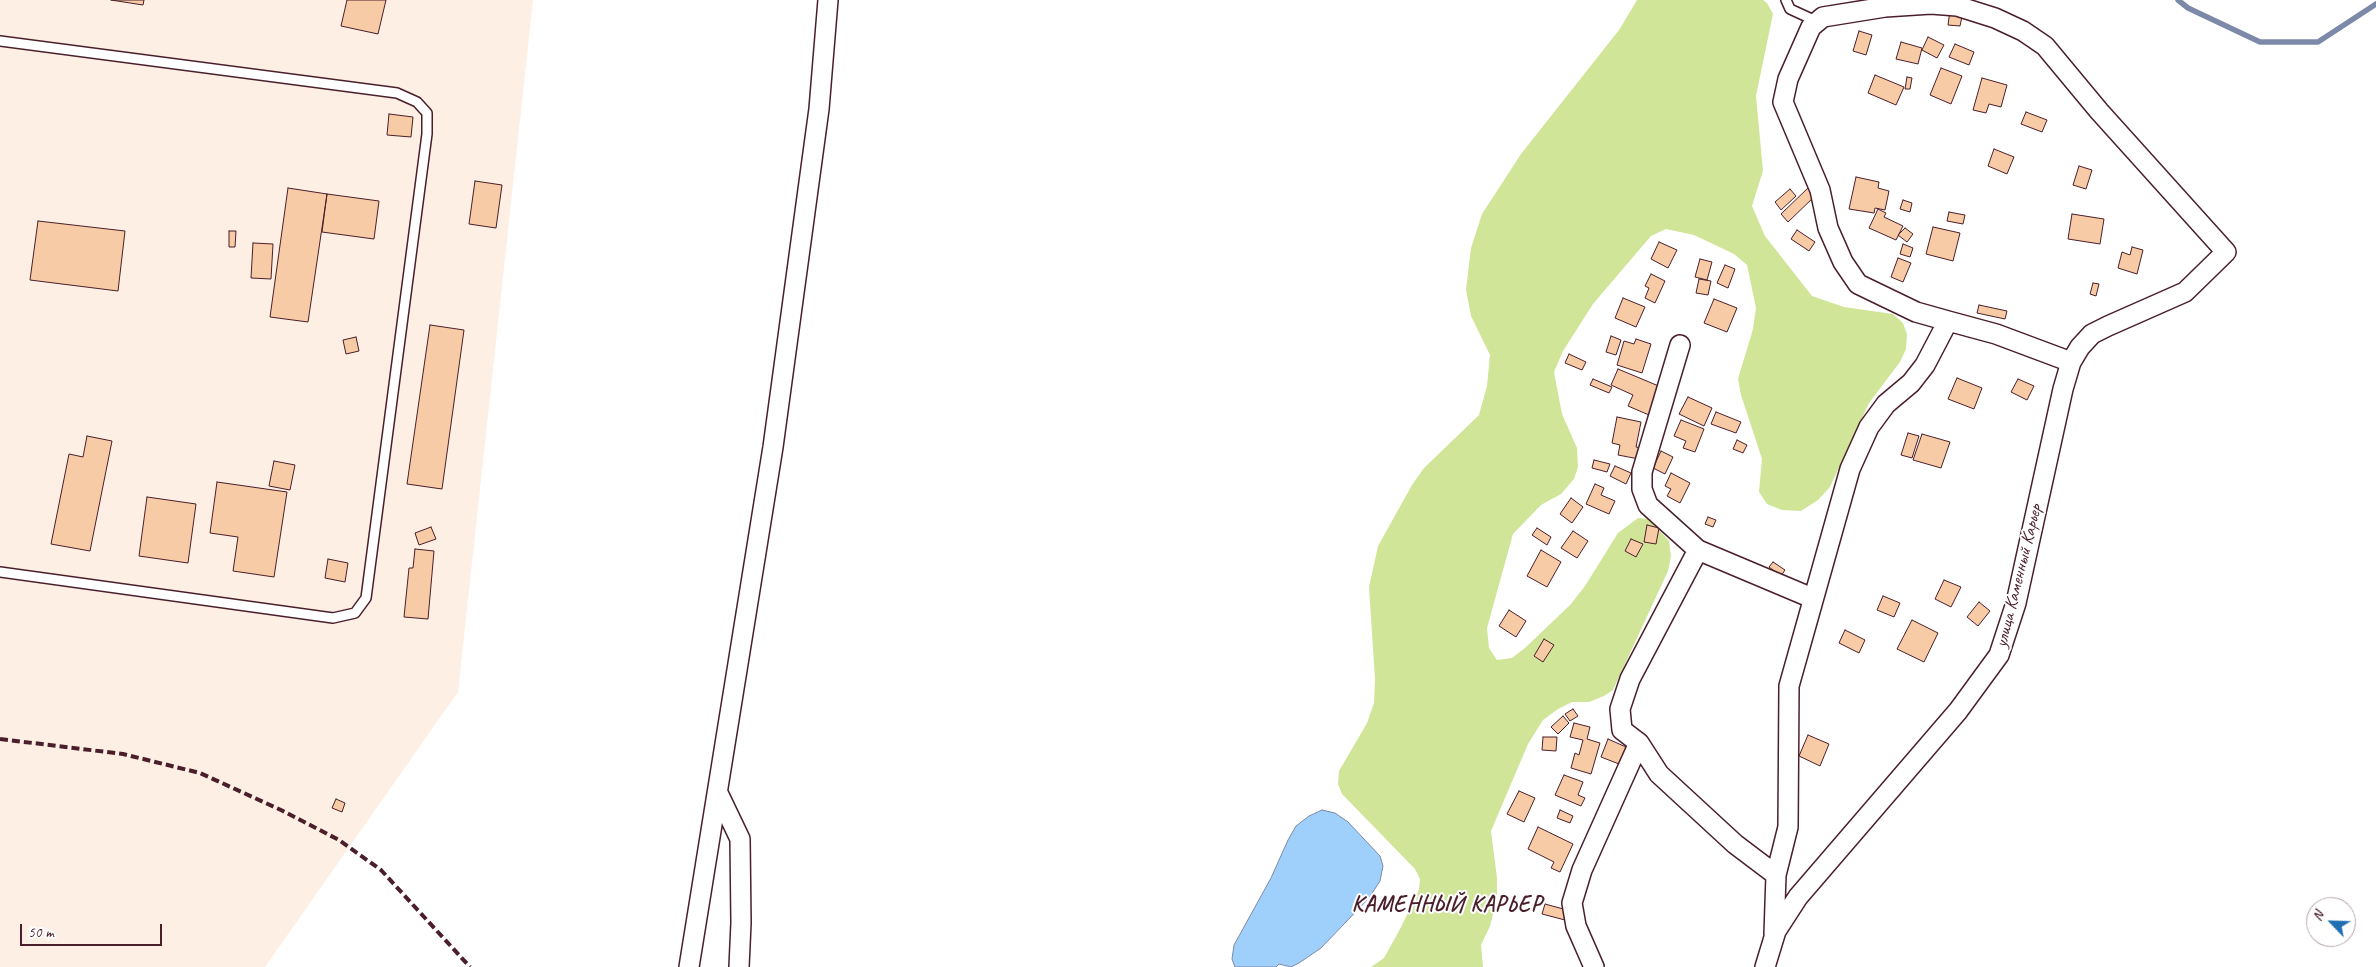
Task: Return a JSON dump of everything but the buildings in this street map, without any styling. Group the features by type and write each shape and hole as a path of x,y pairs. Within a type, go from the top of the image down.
{"street":[{"path":"689,967 774,437 820,109 828,0"},
{"name":"улица Каменный Карьер","path":"1765,967 1776,931 1798,897 1958,711 1999,656 2016,603 2061,398 2071,362 2080,347 2092,334 2148,306 2185,292 2226,252 2098,111 2045,46 2023,30 1995,18 1957,6 1931,4 1885,7 1823,17 1816,21"},
{"path":"1816,21 1788,79 1783,102 1820,190 1828,228 1843,262 1858,284 1916,312 1996,334 2071,362"},
{"path":"1774,940 1776,875 1788,827 1789,686 1812,598 1850,469 1869,427 1886,404 1912,383 1948,321"},
{"path":"1680,345 1642,472 1642,489 1648,505 1698,550 1812,598"},
{"path":"1698,550 1630,679 1620,709 1622,730 1639,743 1659,774 1734,844 1776,875"},
{"path":"1594,967 1576,926 1572,902 1582,870 1639,743"},
{"path":"718,794 740,839 741,923 739,967"}],"lane":[{"path":"1786,0 1790,9 1816,21"},
{"path":"0,41 397,93 417,102 427,113 427,134 366,598 355,613 333,618 0,572"}],"shaded area":[{"path":"0,0 533,0 458,692 265,967 0,967"}],"green space":[{"path":"1637,0 1763,0 1767,3 1773,14 1756,96 1763,171 1752,206 1765,236 1812,296 1844,307 1893,314 1903,323 1907,334 1906,349 1900,362 1869,403 1830,487 1818,500 1801,511 1782,510 1767,504 1759,492 1762,459 1741,395 1738,379 1753,329 1756,308 1747,265 1734,254 1694,235 1666,229 1651,236 1593,304 1563,351 1554,372 1562,414 1577,448 1578,467 1574,479 1561,494 1541,505 1513,534 1487,628 1489,648 1497,660 1512,658 1526,647 1571,604 1585,586 1618,533 1638,518 1649,519 1669,541 1671,556 1668,571 1613,690 1589,702 1572,702 1558,709 1543,720 1528,744 1491,831 1497,878 1497,899 1490,926 1481,945 1483,967 1371,967 1384,958 1419,890 1420,879 1415,869 1342,794 1338,784 1339,771 1367,723 1374,703 1375,679 1369,587 1378,546 1412,485 1424,468 1479,415 1487,386 1490,355 1471,316 1466,290 1471,248 1482,214 1521,154 1619,30"}],"water":[{"path":"1322,810 1335,813 1348,822 1380,856 1383,866 1380,881 1369,898 1321,948 1299,963 1291,967 1279,964 1276,967 1235,967 1232,959 1234,945 1271,878 1288,840 1296,826 1309,816"}],"waterway":[{"path":"2178,0 2188,8 2260,42 2318,42 2376,4"}],"railway":[{"path":"0,739 123,754 200,773 281,810 339,840 381,870 470,967"}],"district":[{"name":"КАМЕННЫЙ КАРЬЕР","path":"1447,905"}]}
